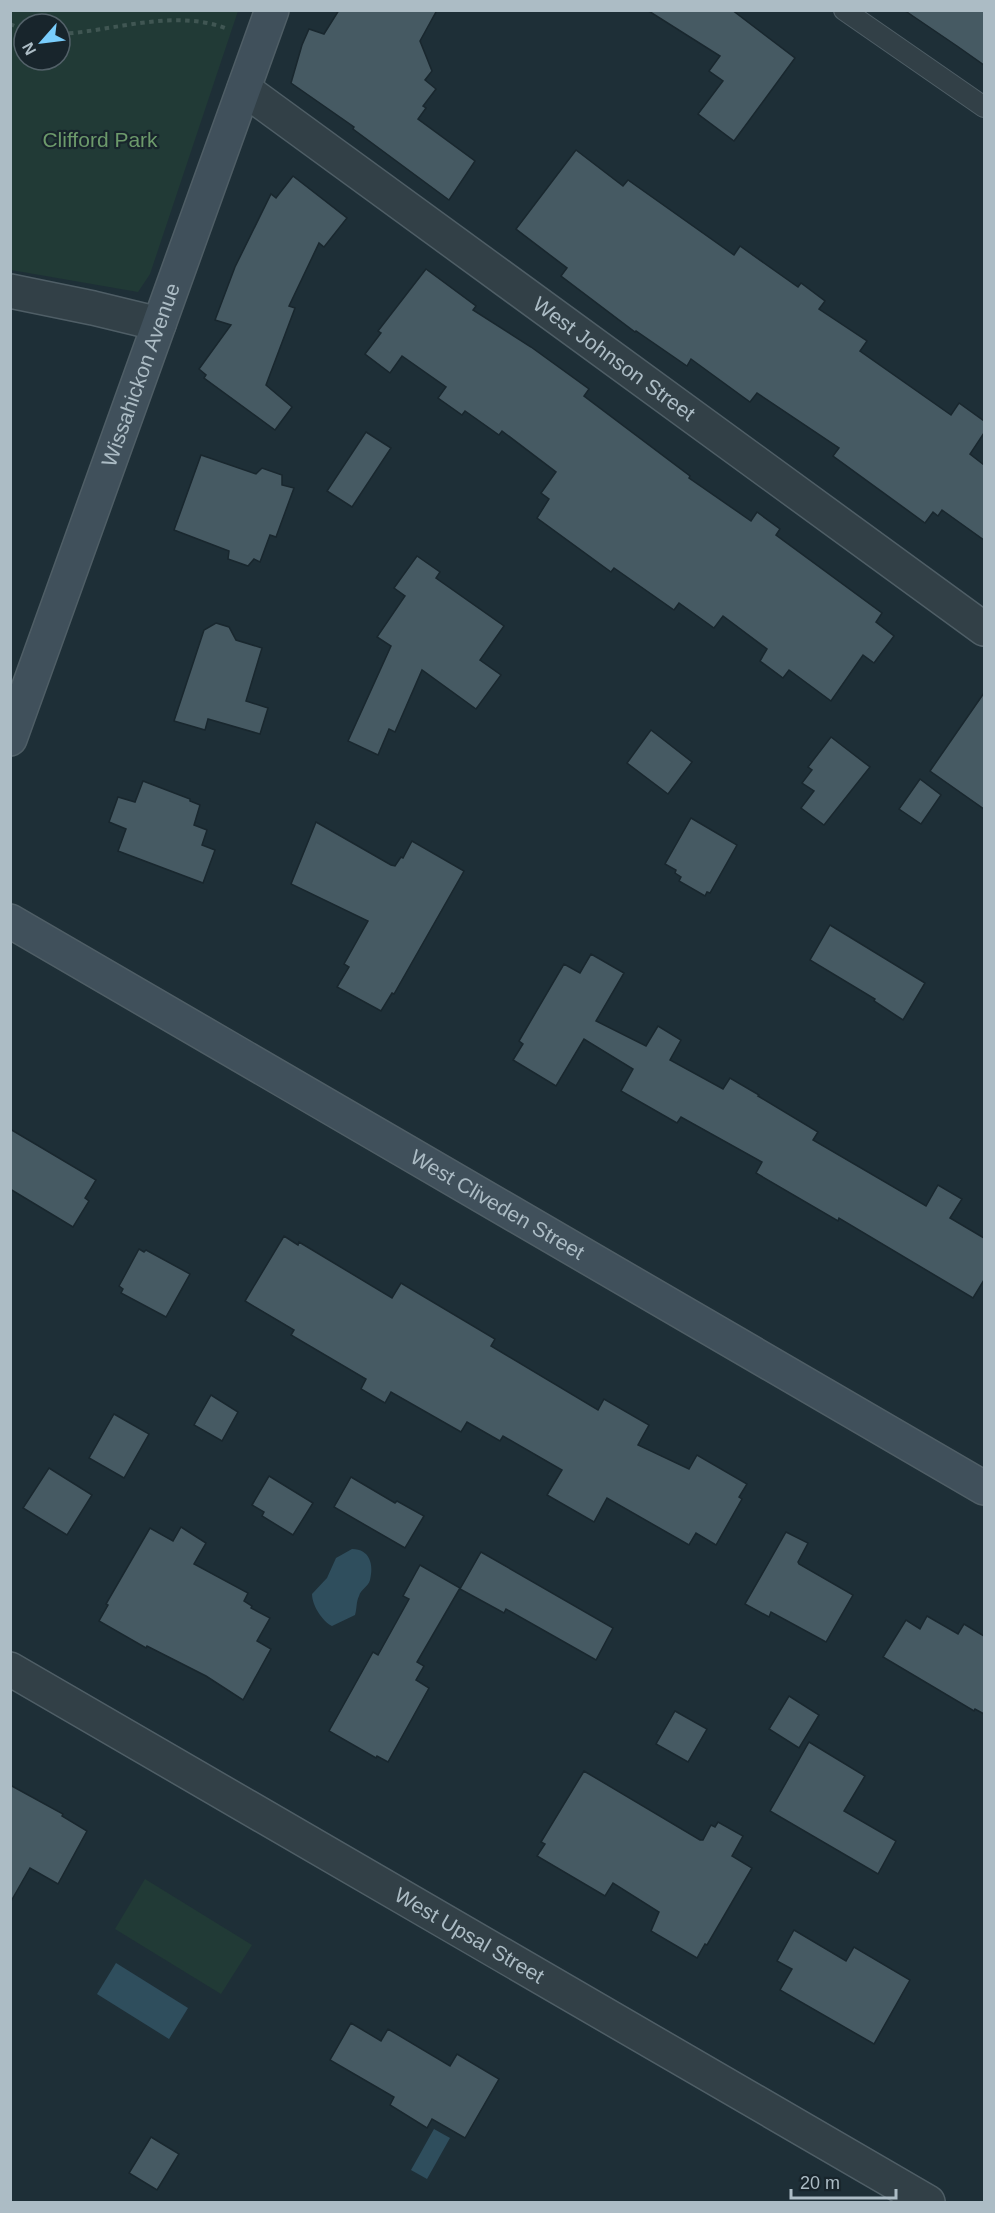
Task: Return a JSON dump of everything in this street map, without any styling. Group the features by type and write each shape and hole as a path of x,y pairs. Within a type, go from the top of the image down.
{"street":[{"name":"Wissahickon Avenue","path":"10,739 272,10"},
{"name":"West Johnson Street","path":"244,89 984,629"},
{"path":"10,291 159,324"},
{"name":"West Cliveden Street","path":"10,921 984,1488"},
{"name":"West Upsal Street","path":"10,1670 928,2202"}],"lane":[{"path":"844,10 984,107"}],"path":[{"path":"72,33 182,19 219,26 261,43"}],"green space":[{"name":"Clifford Park","path":"10,11 238,11 150,274 138,292 11,270"},
{"path":"145,1879 252,1945 221,1994 115,1929"}],"water":[{"path":"352,1549 367,1555 371,1564 370,1580 357,1601 355,1615 332,1626 318,1612 312,1594 327,1578 336,1558"},
{"path":"116,1963 188,2008 169,2039 97,1994"},
{"path":"434,2129 450,2138 427,2179 411,2170"}],"building":[{"path":"339,10 437,10 420,41 432,71 425,80 436,89 423,106 426,108 418,119 475,161 449,200 353,129 354,127 291,83 309,29 324,34"},
{"path":"647,10 732,10 795,58 734,141 698,114 723,81 709,71 720,56"},
{"path":"904,10 984,10 984,65 957,46"},
{"path":"576,150 623,186 628,180 734,255 740,246 798,287 801,283 825,301 819,309 867,341 860,351 951,415 959,403 984,421 984,433 970,454 984,465 984,540 942,510 938,516 933,512 925,523 833,456 839,448 757,393 750,402 691,359 687,366 635,332 561,276 567,268 516,229"},
{"path":"293,176 347,218 324,247 319,243 289,306 295,308 266,385 292,407 275,430 204,378 206,375 199,369 231,325 215,320 235,267 271,194 276,198"},
{"path":"426,269 476,306 473,310 531,347 589,389 584,396 690,476 689,478 751,521 757,512 780,529 776,535 882,613 876,622 894,636 874,663 863,655 831,701 789,670 783,678 760,661 767,649 723,616 714,628 679,603 674,610 614,568 611,572 537,518 549,499 541,493 556,472 502,431 499,435 465,411 462,415 438,398 446,387 402,356 390,373 365,354 381,333 378,331"},
{"path":"366,432 391,448 352,507 327,491"},
{"path":"201,455 256,474 262,468 282,475 282,485 294,488 276,537 270,535 260,562 254,559 248,566 228,559 229,551 174,530"},
{"path":"417,556 440,572 436,578 504,626 480,660 501,675 476,709 422,670 395,732 389,729 378,755 348,741 391,646 377,637 405,596 394,588"},
{"path":"216,623 229,627 236,640 262,648 246,701 268,708 260,734 208,719 205,730 174,721 204,630"},
{"path":"984,693 984,809 930,771"},
{"path":"651,730 692,762 668,794 627,763"},
{"path":"831,737 870,767 824,825 801,808 814,791 802,783 812,770 808,767"},
{"path":"920,779 941,795 921,824 899,809"},
{"path":"143,781 200,805 194,825 207,830 202,845 215,850 203,883 118,851 126,829 109,822 118,797 135,802"},
{"path":"691,818 737,845 710,893 707,892 705,896 679,881 681,877 675,873 676,870 665,864"},
{"path":"316,822 391,865 395,866 401,857 403,858 412,841 464,871 394,994 392,993 381,1011 337,987 349,967 344,964 368,921 291,884"},
{"path":"830,925 925,983 903,1020 874,1001 875,999 810,960"},
{"path":"591,954 624,973 596,1021 646,1046 658,1026 681,1040 670,1060 723,1089 730,1078 818,1132 813,1140 926,1206 938,1185 962,1199 950,1218 984,1238 984,1280 973,1298 839,1218 838,1221 756,1173 762,1162 681,1117 677,1123 621,1091 633,1069 584,1039 556,1086 513,1060 523,1044 519,1041 564,964 580,973"},
{"path":"10,1129 96,1180 85,1198 89,1201 73,1227 10,1189"},
{"path":"284,1236 298,1245 299,1242 392,1298 401,1283 495,1339 491,1346 598,1410 604,1399 649,1425 638,1445 689,1469 697,1455 747,1484 739,1497 742,1499 716,1545 696,1533 689,1545 607,1498 594,1522 547,1495 562,1470 503,1436 500,1441 467,1422 461,1432 391,1392 385,1403 361,1389 366,1379 291,1335 294,1330 245,1301"},
{"path":"139,1249 144,1252 146,1250 190,1274 166,1317 121,1293 123,1289 119,1286"},
{"path":"211,1395 238,1412 222,1441 194,1425"},
{"path":"114,1414 149,1434 124,1478 89,1458"},
{"path":"49,1468 92,1495 67,1535 23,1508"},
{"path":"269,1476 313,1503 293,1535 262,1516 264,1512 252,1505"},
{"path":"351,1477 395,1503 397,1501 424,1516 405,1548 334,1507"},
{"path":"181,1527 206,1543 194,1564 248,1593 244,1601 252,1606 251,1608 270,1618 257,1641 271,1649 243,1700 206,1676 147,1646 146,1648 99,1621 108,1605 106,1604 150,1528 173,1541"},
{"path":"786,1532 808,1543 799,1564 853,1595 826,1642 771,1612 769,1617 745,1604"},
{"path":"481,1552 613,1628 596,1660 506,1609 504,1613 460,1589"},
{"path":"420,1565 460,1588 417,1662 424,1666 416,1680 429,1688 388,1762 377,1756 376,1758 329,1731 373,1652 378,1655 409,1599 403,1596"},
{"path":"927,1616 958,1634 964,1624 984,1636 984,1714 975,1709 974,1711 883,1657 906,1620 920,1629"},
{"path":"789,1696 819,1715 799,1748 769,1729"},
{"path":"675,1711 707,1729 688,1762 656,1744"},
{"path":"809,1742 865,1776 844,1811 896,1841 878,1874 770,1811"},
{"path":"584,1771 700,1840 703,1840 711,1825 715,1827 718,1822 743,1836 732,1856 752,1868 697,1958 651,1931 659,1912 613,1883 605,1896 537,1856 545,1844 541,1842"},
{"path":"10,1785 63,1814 62,1816 87,1831 58,1884 30,1868 10,1903"},
{"path":"794,1930 846,1961 854,1947 910,1980 874,2044 780,1990 792,1969 777,1961"},
{"path":"351,2023 381,2041 388,2029 450,2066 457,2054 499,2079 465,2138 432,2119 427,2128 390,2105 394,2097 330,2060"},
{"path":"151,2137 179,2154 157,2190 129,2173"}]}
